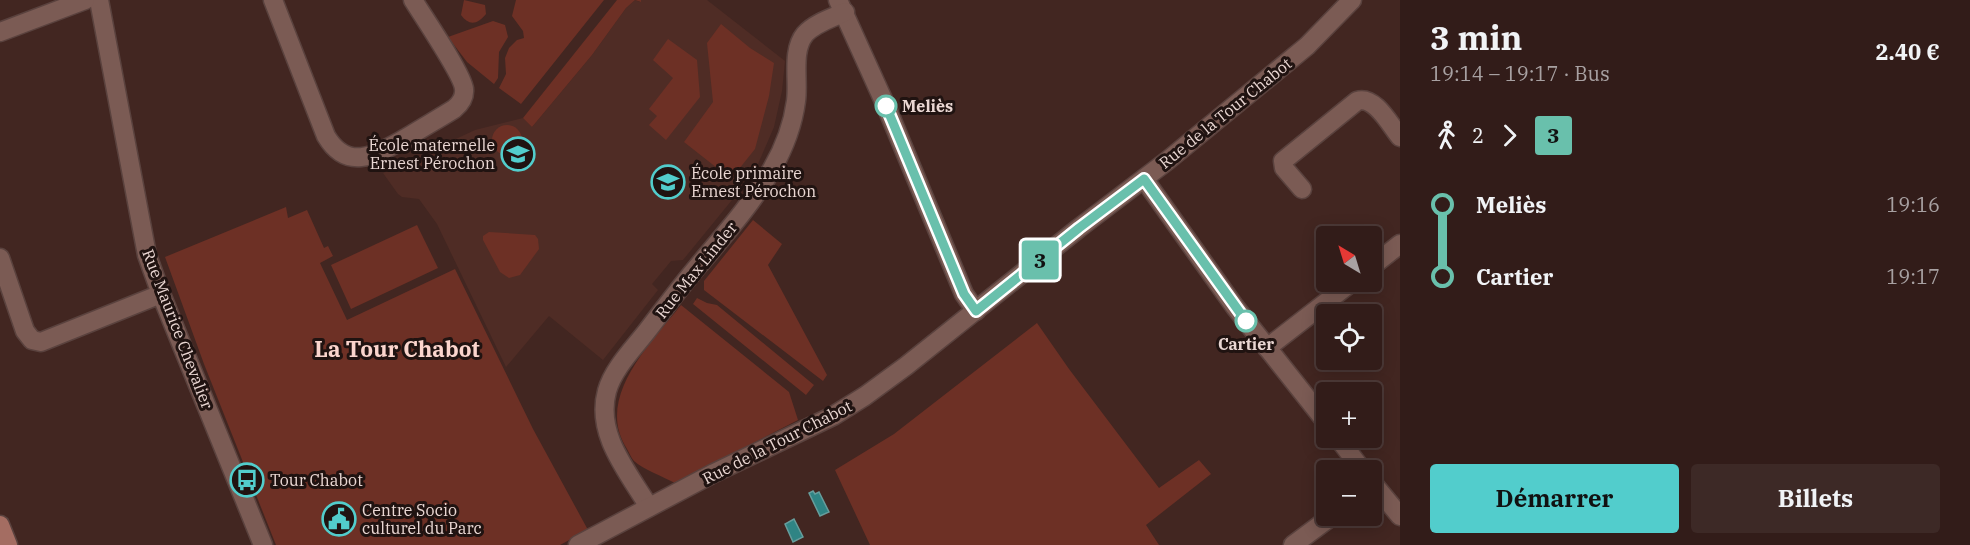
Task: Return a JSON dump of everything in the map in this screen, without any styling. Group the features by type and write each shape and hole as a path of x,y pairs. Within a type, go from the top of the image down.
{"main road":[{"path":"0,525 8,545"}],"street":[{"path":"0,32 85,0"},
{"name":"Rue Maurice Chevalier","path":"99,0 142,234 161,294 263,545"},
{"path":"273,0 326,136 337,151 353,158 378,154 454,110 464,96 464,85 413,0"},
{"name":"Rue de la Tour Chabot","path":"578,545 649,507 833,417 865,396 1144,179 1307,45 1352,0"},
{"path":"841,6 964,294 976,311"},
{"name":"Rue Max Linder","path":"649,507 613,447 608,433 604,405 612,377 760,189 782,150 794,115 797,98 797,55 801,41 805,34 841,6"},
{"path":"1302,189 1284,168 1283,161 1357,101 1363,99 1372,103 1400,137"},
{"path":"1144,179 1267,348 1316,409"},
{"path":"1382,258 1400,244"},
{"path":"0,258 25,331 36,341 41,342 60,335 161,294"},
{"path":"1267,348 1339,292"},
{"path":"1346,448 1355,460"},
{"path":"1382,494 1400,516"},
{"path":"1293,545 1319,526"}],"shaded area":[{"path":"464,0 485,5 486,14 476,22 467,21 461,15"},
{"path":"516,0 604,0 521,104 499,88 506,74 505,58 509,48 517,40 524,38 523,31 512,16"},
{"path":"617,0 635,0 626,8 592,55 532,127 523,118"},
{"path":"635,0 640,2 641,0 707,0 785,61 782,91 774,127 758,164 732,200 683,260 671,261 652,284 658,290 603,360 549,316 506,367 437,224 419,199 402,197 383,173 475,130 523,118 532,127 592,55 626,8"},
{"path":"493,21 505,25 508,37 499,52 498,78 494,84 467,62 448,37"},
{"path":"721,24 750,48 774,63 769,96 755,149 731,179 684,142 713,102 707,43"},
{"path":"668,39 697,60 700,97 666,140 649,125 657,116 649,109 673,78 653,60"},
{"path":"507,125 518,129 522,140 518,151 507,155 496,151 492,140 496,129"},
{"path":"286,207 288,218 307,210 324,248 328,246 333,256 320,263 347,320 455,269 533,429 588,530 560,545 276,545 204,364 165,257"},
{"path":"753,220 782,244 768,265 827,375 823,381 704,290 704,281"},
{"path":"417,225 438,268 351,309 331,265"},
{"path":"489,232 535,235 538,239 539,249 520,275 509,278 500,272 483,240 483,236"},
{"path":"697,298 717,305 814,385 806,395 693,304"},
{"path":"681,305 789,392 798,420 675,483 633,460 619,430 617,410 630,372 655,336"},
{"path":"1037,323 1159,488 1199,460 1211,474 1146,525 1159,545 870,545 835,470 894,434"}],"water":[{"path":"813,491 815,494 819,492 829,512 820,516 809,493"},
{"path":"794,519 803,537 793,542 785,524"}],"bus line":[{"name":"3","path":"886,106 964,294 976,311 1144,179 1246,321"}],"place":[{"name":"Meliès","path":"886,106"},
{"name":"École maternelle Ernest Pérochon","path":"518,154"},
{"name":"École primaire Ernest Pérochon","path":"668,182"},
{"name":"Cartier","path":"1246,321"},
{"name":"Tour Chabot","path":"247,480"},
{"name":"Centre Socio culturel du Parc","path":"339,519"}],"district":[{"name":"La Tour Chabot","path":"397,349"}]}
